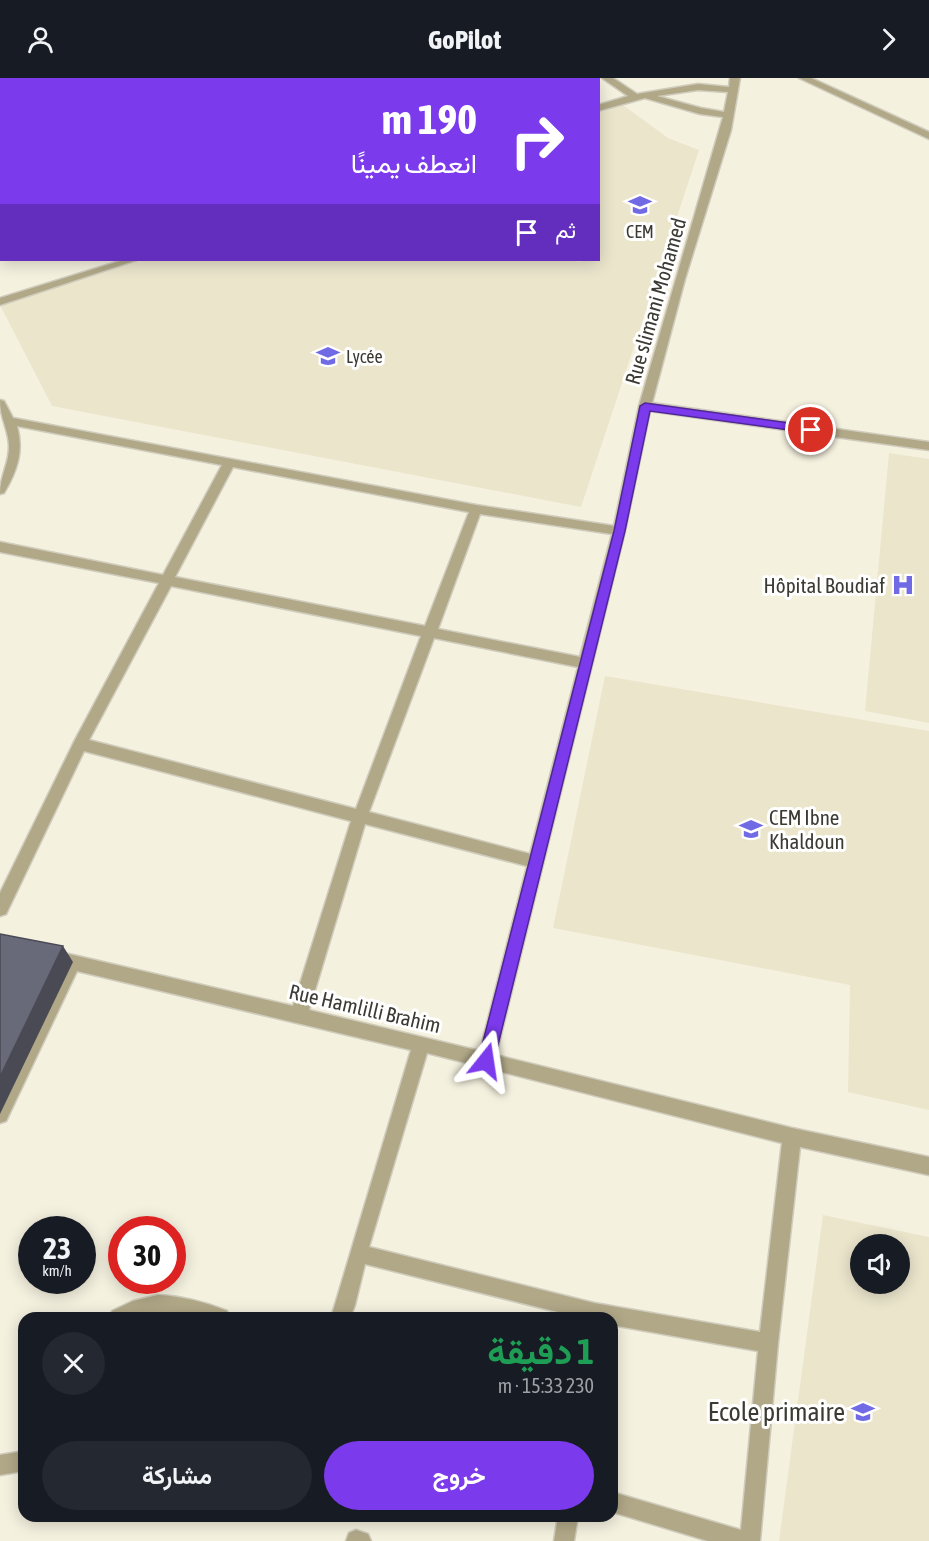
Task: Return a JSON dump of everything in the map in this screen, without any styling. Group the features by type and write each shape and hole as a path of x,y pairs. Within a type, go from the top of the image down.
{"street":[{"path":"607,78 635,97"},
{"path":"804,78 929,136"},
{"path":"600,107 635,97 733,84"},
{"name":"Rue slimani Mohamed","path":"486,1061 584,663 619,531 645,406 680,279 726,130 733,84"},
{"path":"646,96 727,116"},
{"path":"0,303 127,261"},
{"path":"0,404 10,421 15,441 12,470 0,490"},
{"path":"645,406 929,446"},
{"path":"10,421 476,509 619,531"},
{"path":"0,909 80,744 230,462"},
{"path":"299,1015 360,817 476,509"},
{"path":"0,547 584,663"},
{"path":"80,744 536,862"},
{"name":"Rue Hamlilli Brahim","path":"42,956 421,1044 792,1137 929,1166"},
{"path":"0,1115 73,962"},
{"path":"343,1312 358,1253 421,1044"},
{"path":"750,1541 768,1343 792,1137"},
{"path":"358,1253 583,1312"},
{"path":"129,1312 137,1307 158,1303 195,1312"},
{"path":"618,1319 768,1343"},
{"path":"0,1465 18,1462"},
{"path":"618,1504 742,1541"},
{"path":"564,1541 567,1522"}],"shaded area":[{"name":"Lycée","path":"623,105 668,138 699,150 581,507 52,406 0,305 140,261 600,261 600,113"},
{"name":"Hôpital Boudiaf","path":"889,453 929,459 929,723 865,711"},
{"name":"CEM Ibne Khaldoun","path":"605,676 929,731 929,1110 848,1092 850,985 553,928"},
{"name":"Ecole primaire","path":"823,1215 929,1237 929,1541 779,1541"}],"building":[{"path":"0,934 63,946 0,1077"}],"place":[{"name":"CEM","path":"640,205"},
{"name":"Lycée","path":"328,356"},
{"name":"Hôpital Boudiaf","path":"903,585"},
{"name":"CEM Ibne Khaldoun","path":"751,829"},
{"name":"Ecole primaire","path":"863,1412"}],"route":[{"path":"486,1061 521,927 584,663 619,531 645,406 811,430"}]}
